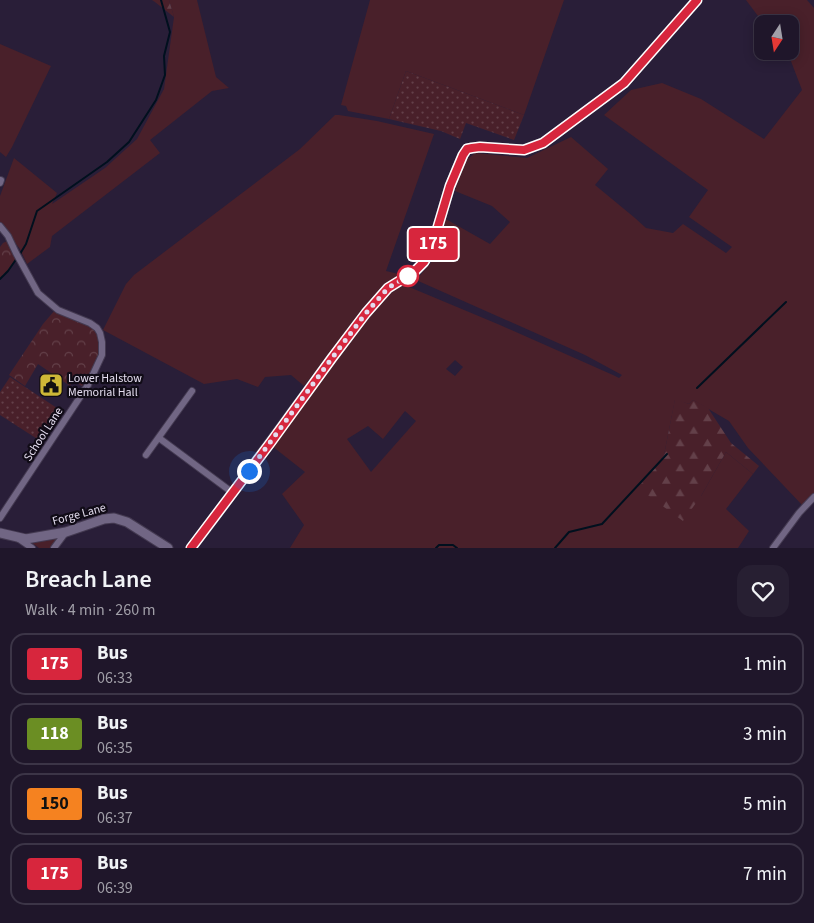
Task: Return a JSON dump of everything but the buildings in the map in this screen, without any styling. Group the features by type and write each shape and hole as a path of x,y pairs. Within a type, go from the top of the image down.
{"street":[{"path":"191,548 366,313 388,288 414,272 424,262 431,250 450,186 467,149 480,147 524,150 543,143 624,83 697,0"},
{"name":"School Lane","path":"0,226 8,236 38,293 58,310 88,322 97,328 101,336 103,351 88,385 0,518"},
{"path":"146,455 192,391"},
{"path":"159,438 233,493"},
{"path":"774,548 799,513 814,497"},
{"name":"Forge Lane","path":"0,534 26,539 66,532 104,519 117,518 127,522 168,548"},
{"path":"54,548 66,532"},
{"path":"18,538 32,548"}],"green space":[{"path":"152,0 169,0 174,17 155,2"},
{"path":"169,0 197,0 216,77 229,88 212,91 150,140 160,153 52,236 50,247 27,264 20,249 0,224 0,196 14,158 57,193 52,204 105,168 137,139 164,89 174,17"},
{"path":"370,0 564,0 524,115 406,71 389,119 348,111 346,106 341,105"},
{"path":"746,0 807,0 814,8 814,494 803,506 748,448 729,421 693,400 689,404 675,400 664,455 701,496 726,452 753,474 726,509 749,531 738,548 290,548 304,525 282,494 305,472 272,446 347,344 388,294 402,284 619,378 622,375 585,355 416,280 434,259 444,218 490,244 510,222 492,206 455,191 464,162 475,153 527,158 571,137 608,169 595,185 646,228 673,233 683,224 726,253 732,247 689,217 708,190 604,115 631,90 662,83 701,99 764,139 802,90 791,60 799,60 799,15 757,15","holes":["455,360 463,367 455,376 446,369","405,411 416,421 371,472 347,439 368,426 383,439"]},
{"path":"0,44 51,66 6,157 0,152"},
{"path":"406,71 524,115 514,140 466,123 460,139 441,131 389,119"},
{"path":"335,115 377,121 434,134 386,271 403,275 383,287 304,386 291,375 265,377 258,387 237,379 204,384 103,330 126,284 134,275 300,149"},
{"path":"7,241 16,259 0,279 0,247"},
{"path":"55,310 94,328 100,341 100,349 94,366 82,386 73,381 70,386 38,364 25,386 9,375 43,324"},
{"path":"10,377 63,412 42,442 0,415 0,392"},
{"path":"675,399 689,404 693,400 708,408 731,443 759,466 753,474 726,452 701,496 683,521 638,488 664,455"},
{"path":"60,537 51,548 39,548 31,542"}],"waterway":[{"path":"20,254 26,244 37,211 107,162 129,142 156,100 165,75 164,56 170,32 161,0"},
{"path":"0,279 17,258"},
{"path":"697,388 786,302"},
{"path":"555,548 569,532 602,524 667,454"},
{"path":"436,548 439,545 453,545 457,548"}],"bus line":[{"name":"175","path":"191,548 366,313 388,288 414,272 424,262 431,250 450,186 467,149 480,147 524,150 543,143 624,83 697,0"}],"place":[{"name":"Lower Halstow Memorial Hall","path":"51,385"}],"route":[{"path":"249,471 366,313 388,288 414,272 408,276"}]}
